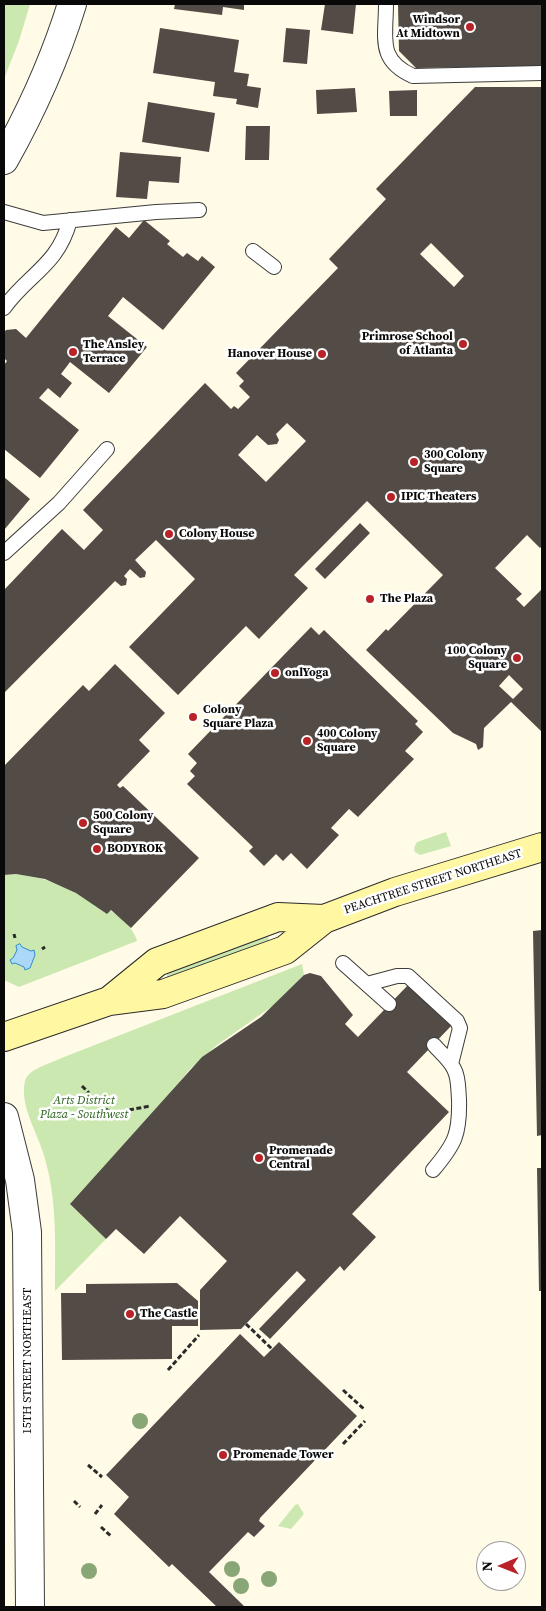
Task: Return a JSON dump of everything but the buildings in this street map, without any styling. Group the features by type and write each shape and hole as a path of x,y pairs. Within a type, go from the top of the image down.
{"main road":[{"name":"PEACHTREE STREET NORTHEAST","path":"4,1037 109,1001 163,994 285,950 324,918 395,892 542,847"}],"street":[{"path":"4,160 28,116 60,42 72,4"},
{"name":"15TH STREET NORTHEAST","path":"4,1117 20,1180 27,1232 30,1607"}],"lane":[{"path":"386,4 386,53 397,69 413,76 542,73"},
{"path":"4,212 43,223 199,210"},
{"path":"4,308 42,271 65,238 70,220"},
{"path":"253,251 274,267"},
{"path":"4,553 59,503 107,449"},
{"path":"343,962 389,1004"},
{"path":"367,984 396,976 408,976 457,1021 460,1028 451,1064"},
{"path":"433,1170 450,1150 457,1135 459,1123 458,1079 451,1064 434,1045"}],"path":[{"path":"82,1086 88,1093"},
{"path":"129,1110 150,1106"},
{"path":"106,1109 113,1114"},
{"path":"246,1324 272,1349"},
{"path":"168,1370 199,1335"},
{"path":"343,1390 365,1410"},
{"path":"342,1444 365,1421"},
{"path":"88,1465 102,1477"},
{"path":"74,1501 80,1507"},
{"path":"95,1514 102,1505"},
{"path":"101,1527 112,1537"}],"green space":[{"path":"4,4 30,4 19,41 4,79"},
{"path":"446,832 451,846 420,855 415,852 414,848 417,842"},
{"path":"16,874 39,878 57,884 99,903 124,921 133,931 137,941 19,987 4,980 4,875"},
{"path":"267,935 270,942 166,978 168,973 203,958"},
{"name":"Arts District Plaza - Southwest","path":"302,964 304,975 274,1005 217,1045 190,1069 160,1106 70,1204 106,1239 55,1291 53,1198 46,1162 24,1097 25,1081 30,1073 59,1059"},
{"path":"298,1504 304,1514 291,1529 278,1526 295,1505"}],"water":[{"path":"20,944 31,951 34,950 35,955 30,968 25,970 24,967 15,963 12,964 10,960 17,950 16,946"}],"place":[{"name":"Windsor At Midtown","path":"470,27"},
{"name":"Primrose School of Atlanta","path":"463,344"},
{"name":"The Ansley Terrace","path":"73,352"},
{"name":"Hanover House","path":"322,354"},
{"name":"300 Colony Square","path":"414,462"},
{"name":"IPIC Theaters","path":"391,497"},
{"name":"Colony House","path":"169,534"},
{"name":"The Plaza","path":"370,599"},
{"name":"100 Colony Square","path":"517,658"},
{"name":"onlYoga","path":"275,673"},
{"name":"Colony Square Plaza","path":"193,717"},
{"name":"400 Colony Square","path":"307,741"},
{"name":"500 Colony Square","path":"83,823"},
{"name":"BODYROK","path":"97,849"},
{"name":"Promenade Central","path":"259,1158"},
{"name":"The Castle","path":"130,1314"},
{"name":"Promenade Tower","path":"223,1455"}]}
